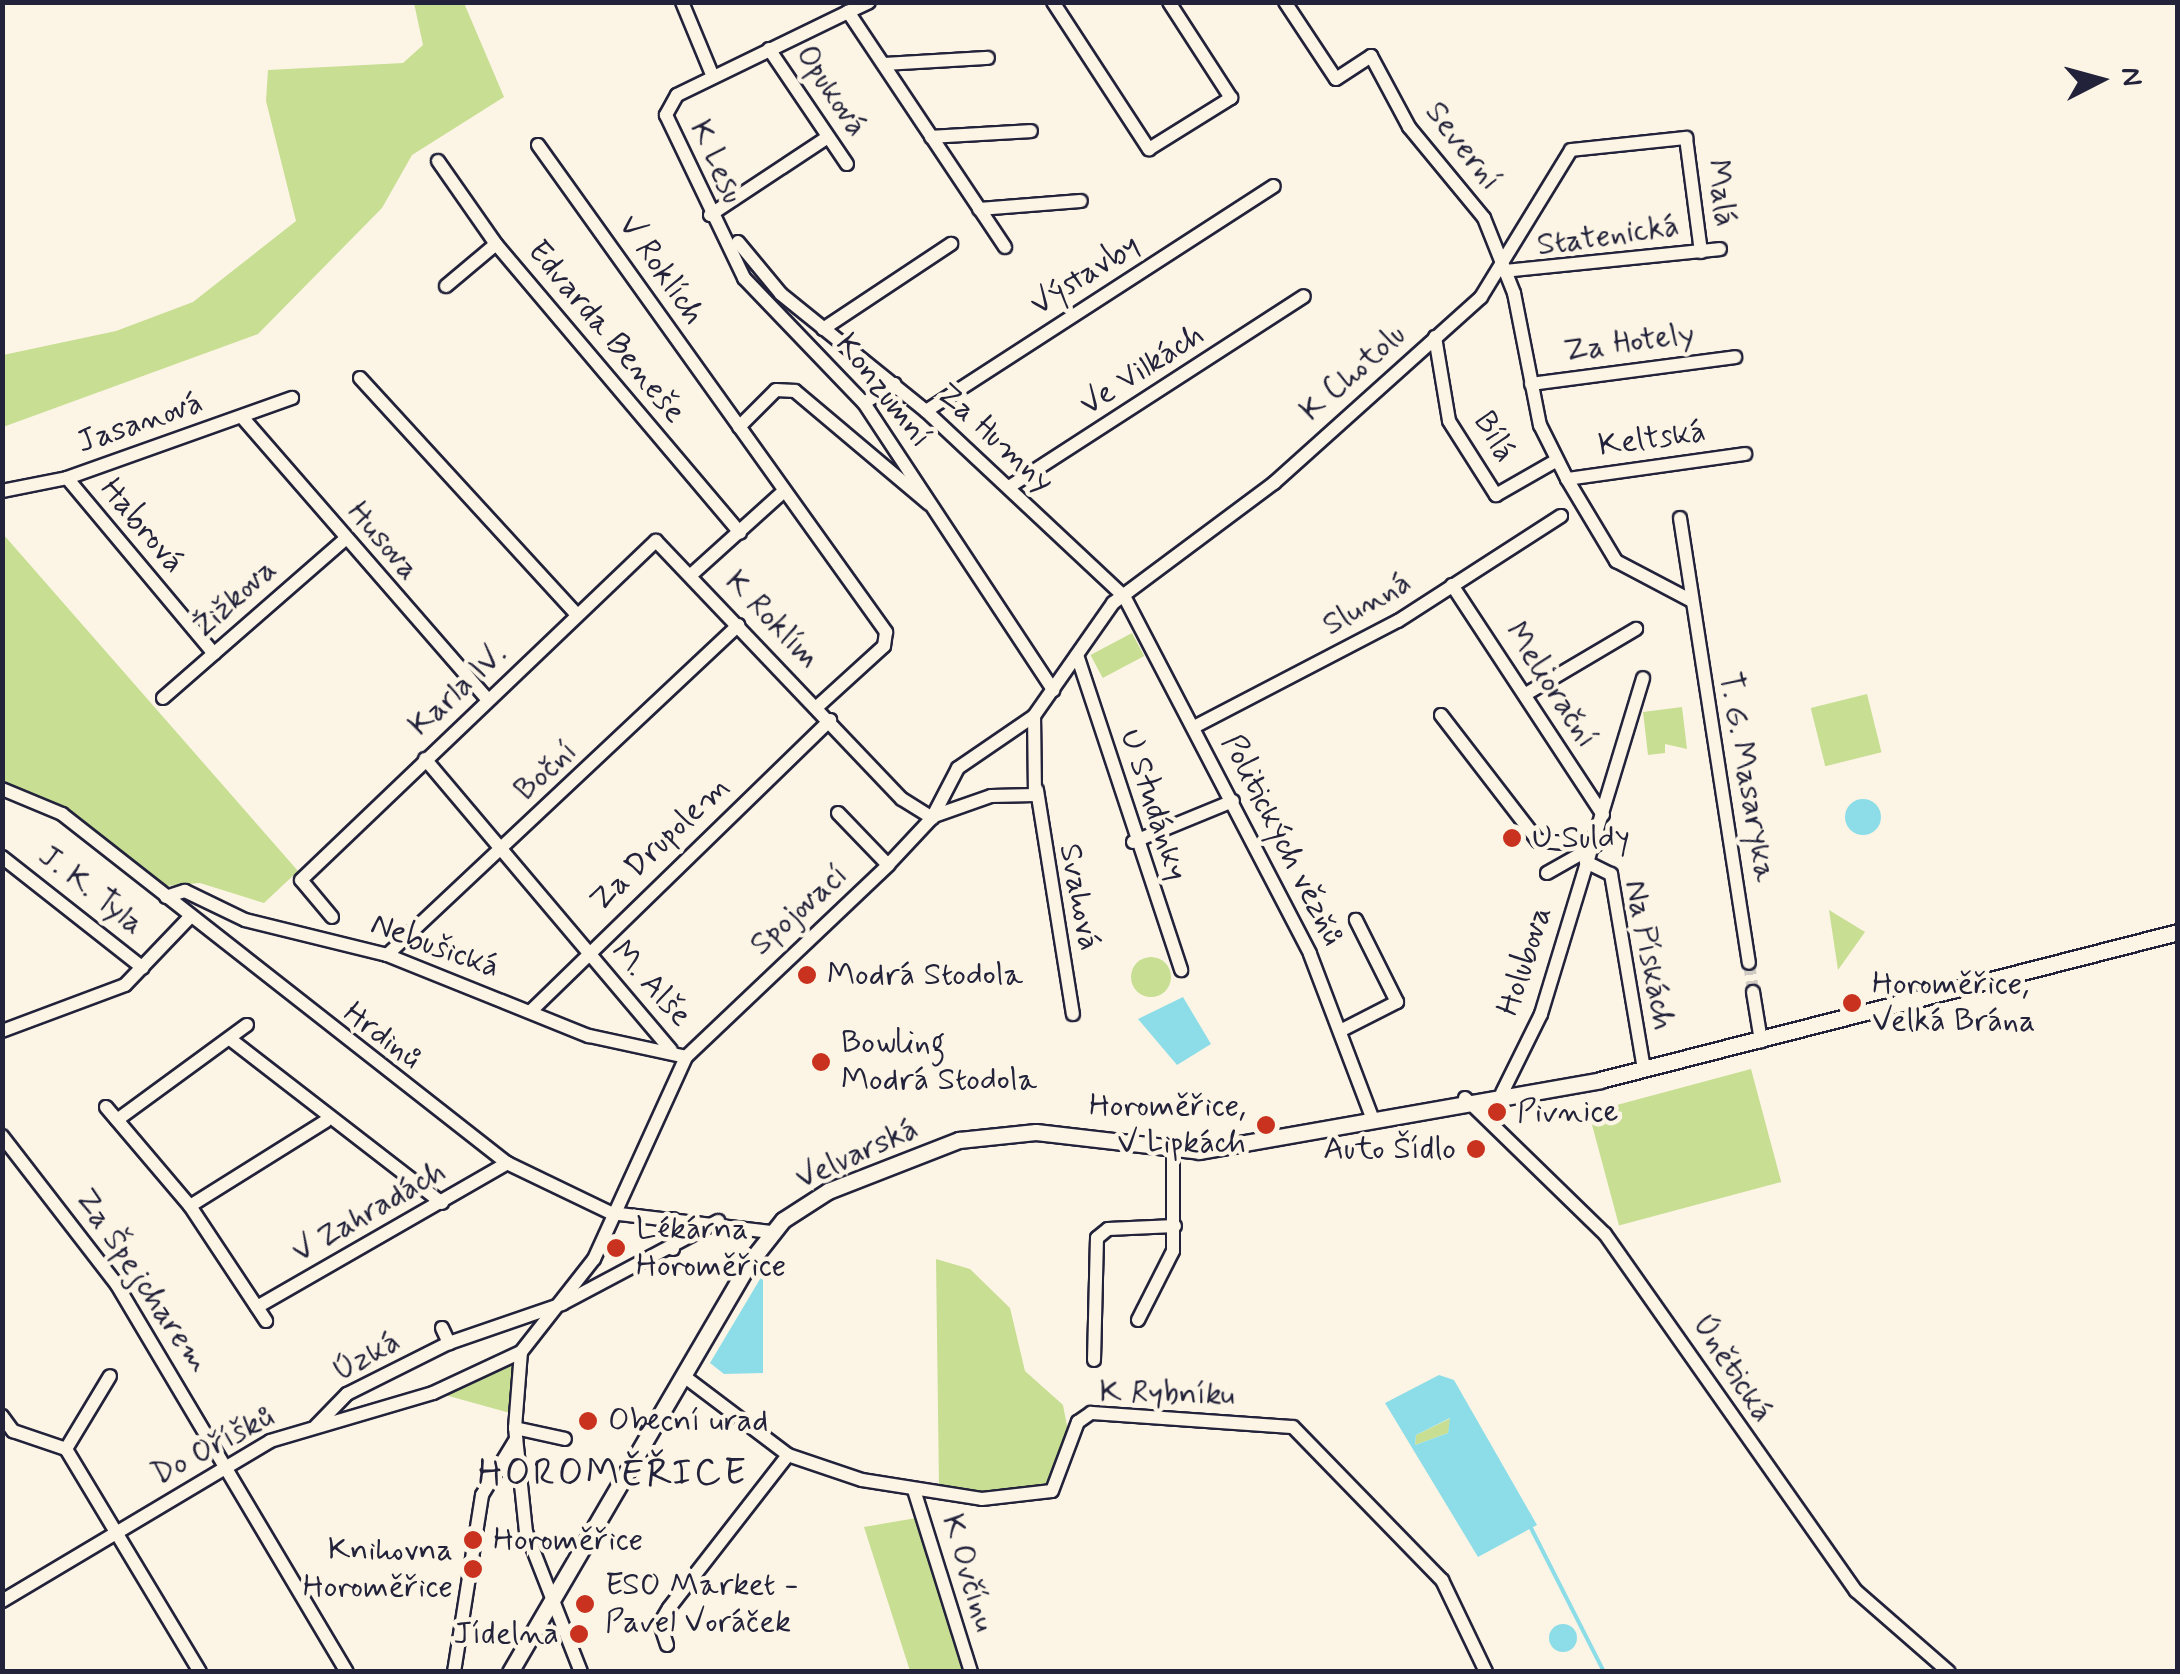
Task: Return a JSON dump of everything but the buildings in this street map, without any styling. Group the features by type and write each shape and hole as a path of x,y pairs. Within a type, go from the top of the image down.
{"main road":[{"name":"Velvarská","path":"510,1672 771,1232 828,1191 959,1140 1036,1132 1173,1151 1644,1070 2178,932"}],"street":[{"path":"682,2 713,77"},
{"name":"K Lesu","path":"738,267 664,121 677,94 868,2"},
{"path":"1053,2 1149,149 1231,98 1169,2"},
{"name":"Severní","path":"1285,2 1336,79 1371,56 1409,127 1484,218 1504,271"},
{"path":"848,12 1004,247"},
{"name":"Opuková","path":"769,49 847,164"},
{"path":"886,64 988,58"},
{"path":"931,137 1031,131"},
{"path":"710,215 828,136"},
{"name":"Malá","path":"1571,150 1686,138 1701,252"},
{"name":"V Roklích","path":"538,145 738,427"},
{"name":"K Chotolu","path":"1124,596 1274,483 1504,271 1571,150"},
{"name":"Edvarda Beneše","path":"438,161 496,244 740,532"},
{"name":"Výstavby","path":"926,411 1274,186"},
{"path":"979,209 1081,201"},
{"name":"Za Humny","path":"738,242 798,309 926,411 1124,596"},
{"path":"446,286 496,244"},
{"path":"823,329 952,244"},
{"name":"Statenická","path":"1504,271 1720,249"},
{"name":"Konzumní","path":"738,267 864,403 1053,690"},
{"path":"1504,271 1531,384 1566,479 1616,562 1690,600"},
{"name":"Ve Vilkách","path":"1009,487 1304,296"},
{"path":"785,317 798,309"},
{"name":"Bílá","path":"1435,337 1450,421 1496,496 1557,460"},
{"name":"Za Hotely","path":"1531,384 1735,357"},
{"path":"360,378 578,616"},
{"path":"864,403 894,384"},
{"name":"Konzumní","path":"738,427 776,390 795,392 938,510"},
{"name":"Jasanová","path":"2,491 67,478 292,398"},
{"name":"Husova","path":"242,416 344,540 486,699"},
{"name":"K Roklím","path":"738,427 888,637 817,707"},
{"name":"Keltská","path":"1566,479 1745,454"},
{"name":"Habrová","path":"67,478 214,654"},
{"name":"K Roklím","path":"784,491 691,575 902,799 932,818"},
{"name":"Slunná","path":"1194,728 1452,586 1561,516"},
{"name":"T. G. Masaryka","path":"1680,518 1749,963"},
{"name":"Žižkova","path":"163,698 344,540"},
{"name":"Karla IV.","path":"332,917 300,880 486,699 656,542 691,575"},
{"name":"Meliorační","path":"1452,586 1603,815"},
{"name":"Spojovací","path":"562,1304 686,1057 888,865 932,818 958,768 1034,716 1124,596"},
{"name":"Politických vězňů","path":"1124,596 1233,801 1340,1032 1372,1116"},
{"name":"Boční","path":"387,954 739,625"},
{"path":"1526,694 1636,630"},
{"name":"U Studánky","path":"1077,656 1134,842 1180,970"},
{"name":"Holubova","path":"1502,1093 1541,1014 1586,862 1596,846 1644,678"},
{"path":"1440,715 1538,841 1596,846"},
{"name":"Svahová","path":"1034,716 1036,790 1072,1014"},
{"name":"Za Drupolem","path":"532,1010 586,953 830,720"},
{"name":"M. Alše","path":"425,759 503,849 650,1033 686,1057"},
{"name":"Hrdinů","path":"2,789 62,814 189,918 507,1163 611,1213 718,1222 771,1232"},
{"path":"932,818 1036,790"},
{"path":"1134,842 1233,801"},
{"path":"838,813 888,865"},
{"name":"Holubova","path":"1547,872 1596,846"},
{"name":"J. K. Tyla","path":"2,857 143,968"},
{"name":"Na Pískách","path":"1586,862 1611,874 1644,1070"},
{"name":"Nebušická","path":"166,898 184,891 246,920 387,954 589,1036 686,1057"},
{"path":"2,1031 124,985 189,918"},
{"path":"1340,1032 1398,1002 1356,920"},
{"path":"1753,992 1760,1041"},
{"path":"117,1120 247,1025"},
{"path":"230,1039 326,1121 442,1202"},
{"name":"Únětická","path":"1465,1098 1606,1234 1856,1591 1948,1672"},
{"path":"106,1107 190,1206 266,1321"},
{"path":"190,1206 326,1121"},
{"name":"Za Špejcharem","path":"2,1136 117,1284 347,1672"},
{"path":"1138,1320 1173,1250 1173,1151"},
{"name":"V Zahradách","path":"257,1307 507,1163"},
{"path":"673,1219 673,1249"},
{"name":"Úzká","path":"315,1426 347,1394 449,1342 562,1304 718,1222"},
{"path":"1094,1360 1097,1238 1108,1228 1174,1226"},
{"path":"562,1304 521,1352 515,1434 526,1532 549,1606 581,1672"},
{"name":"Úzká","path":"442,1328 449,1342"},
{"name":"Do Oříšků","path":"2,1600 227,1464 315,1426 434,1393 521,1352"},
{"path":"66,1449 110,1376"},
{"name":"K Rybníku","path":"685,1377 788,1455 914,1490 982,1499 1052,1491 1078,1422 1090,1414 1293,1427 1442,1580 1486,1672"},
{"path":"2,1416 13,1431 66,1449 200,1672"},
{"path":"515,1434 565,1439"},
{"path":"454,1672 465,1640 482,1495 515,1434"},
{"path":"667,1645 660,1622 788,1455"},
{"name":"K Ovčínu","path":"914,1490 971,1672"}],"green space":[{"path":"414,3 464,3 504,97 412,155 382,208 258,334 3,427 3,355 116,331 193,302 296,221 266,101 268,70 403,63 423,45"},
{"path":"3,534 298,871 264,903 200,883 165,886 66,807 3,781"},
{"path":"1132,633 1144,656 1103,678 1091,655"},
{"path":"1867,694 1882,752 1825,766 1811,708"},
{"path":"1682,707 1687,749 1665,744 1665,753 1648,755 1643,712"},
{"path":"1829,910 1865,932 1838,970"},
{"path":"1151,957 1165,963 1171,977 1165,991 1151,997 1137,991 1131,977 1137,963"},
{"path":"1751,1069 1781,1182 1619,1225 1589,1112"},
{"path":"936,1259 970,1269 1010,1308 1025,1371 1063,1405 1068,1431 1049,1485 981,1494 939,1488"},
{"path":"516,1360 510,1413 445,1395"},
{"path":"1451,1418 1448,1433 1415,1445 1416,1435"},
{"path":"916,1518 967,1671 910,1671 864,1527"}],"water":[{"path":"1863,799 1876,804 1881,817 1876,830 1863,835 1850,830 1845,817 1850,804"},
{"path":"1183,997 1211,1044 1177,1065 1138,1019"},
{"path":"763,1274 763,1373 724,1374 710,1363"},
{"path":"1439,1375 1454,1380 1537,1525 1478,1557 1385,1403","holes":["1450,1418 1448,1433 1415,1445 1416,1435"]},
{"path":"1563,1624 1573,1628 1577,1638 1573,1648 1563,1652 1553,1648 1549,1638 1553,1628"}],"waterway":[{"path":"1531,1528 1604,1672"}],"tunnel":[{"path":"1749,963 1753,992"}],"place":[{"name":"U Suldy","path":"1512,838"},
{"name":"Modrá Stodola","path":"807,975"},
{"name":"Horoměřice, Velká Brána","path":"1852,1003"},
{"name":"Bowling Modrá Stodola","path":"821,1062"},
{"name":"Pivnice","path":"1497,1112"},
{"name":"Horoměřice, V Lipkách","path":"1266,1125"},
{"name":"Auto Šídlo","path":"1476,1149"},
{"name":"Lékárna Horoměřice","path":"616,1248"},
{"name":"Obecní urad","path":"588,1421"},
{"name":"Horoměřice","path":"473,1540"},
{"name":"Knihovna Horoměřice","path":"473,1569"},
{"name":"ESO Market - Pavel Voráček","path":"585,1604"},
{"name":"Jídelna","path":"579,1634"}],"district":[{"name":"HOROMĚŘICE","path":"613,1474"}]}
